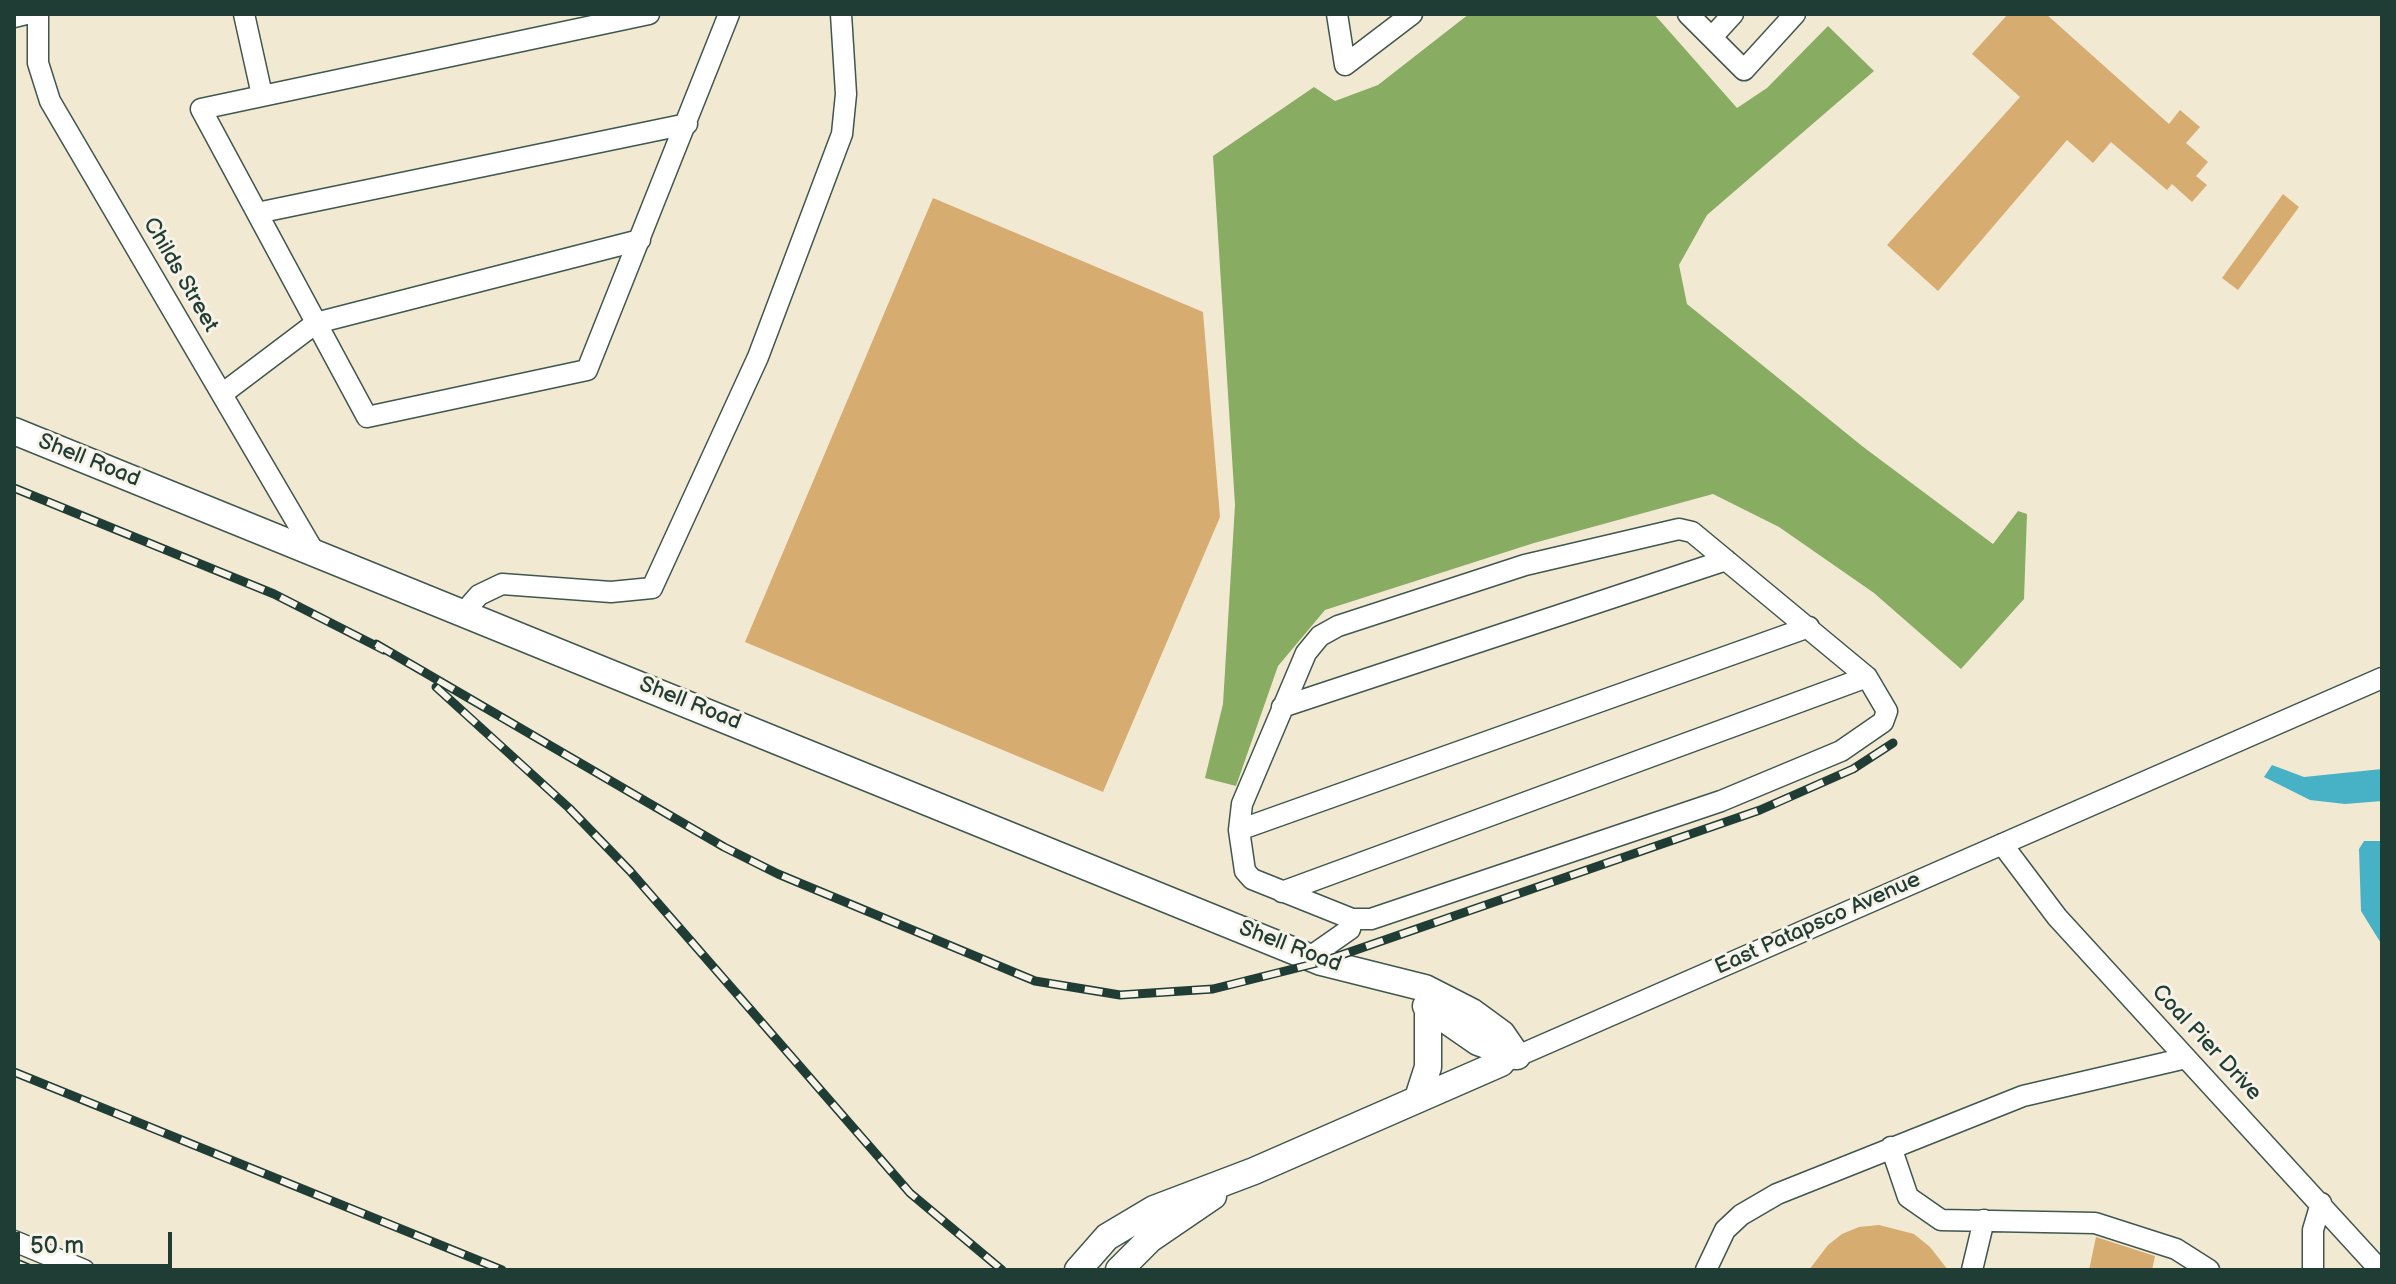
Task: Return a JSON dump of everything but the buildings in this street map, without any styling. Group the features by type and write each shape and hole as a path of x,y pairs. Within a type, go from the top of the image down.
{"main road":[{"name":"Shell Road","path":"14,431 1310,957 1366,974 1390,977 1444,996 1502,1034 1509,1060"},
{"name":"Shell Road","path":"1366,974 1385,987 1428,1007 1509,1060"},
{"path":"1418,1098 1430,1051 1428,1007"},
{"name":"East Patapsco Avenue","path":"1078,1270 1107,1237 1187,1194 1254,1171 1509,1060"},
{"name":"East Patapsco Avenue","path":"1119,1270 1169,1225 1254,1171"}],"street":[{"path":"14,17 26,14"},
{"name":"Childs Street","path":"38,14 38,63 50,101 313,550"},
{"path":"244,14 262,95"},
{"path":"649,14 201,109 367,417 587,370 729,14"},
{"path":"464,612 479,595 502,584 611,592 652,588 758,357 842,134 846,94 841,14"},
{"path":"1337,14 1345,65 1412,14"},
{"path":"1688,14 1744,70 1795,14"},
{"path":"1712,37 1733,14"},
{"path":"257,213 687,124"},
{"path":"222,394 316,323 640,240"},
{"path":"1679,529 1692,532 1809,627 1867,677 1887,711 1883,722 1841,751 1721,801 1371,919 1352,919 1264,886 1245,871 1239,830 1242,804 1282,707 1306,653 1320,636 1352,621 1525,565 1679,529"},
{"path":"1282,707 1726,560"},
{"path":"1239,830 1809,627"},
{"path":"1282,892 1867,677"},
{"name":"East Patapsco Avenue","path":"1509,1060 2382,678"},
{"name":"Coal Pier Drive","path":"2002,844 2057,917 2380,1270"},
{"path":"1310,957 1350,929 1352,919"},
{"path":"1706,1270 1725,1230 1741,1215 1777,1194 2023,1096 2186,1058"},
{"path":"1891,1147 1908,1197 1941,1220 2095,1223 2176,1249 2209,1270"},
{"path":"2313,1270 2313,1230 2321,1203"},
{"path":"1972,1270 1984,1220"},
{"path":"14,1241 84,1270"}],"green space":[{"path":"1469,14 1654,14 1737,108 1767,88 1828,26 1874,71 1707,215 1679,265 1687,304 1862,446 1993,544 2018,511 2027,514 2024,599 1961,669 1874,593 1779,527 1713,494 1534,543 1325,610 1278,666 1236,786 1205,778 1223,704 1235,505 1213,156 1314,87 1335,101 1378,85"}],"water":[{"path":"2272,765 2304,777 2382,769 2382,801 2345,804 2310,800 2264,777"},
{"path":"2364,841 2382,841 2382,945 2361,911 2359,849"}],"railway":[{"path":"14,488 274,594 384,650"},
{"path":"376,644 724,847 778,874 1035,981 1120,995 1213,989 1321,962 1760,810 1853,769 1893,743"},
{"path":"436,687 569,808 630,871 910,1193 1002,1270"},
{"path":"14,1072 502,1270"},
{"path":"14,1262 33,1270"}]}
